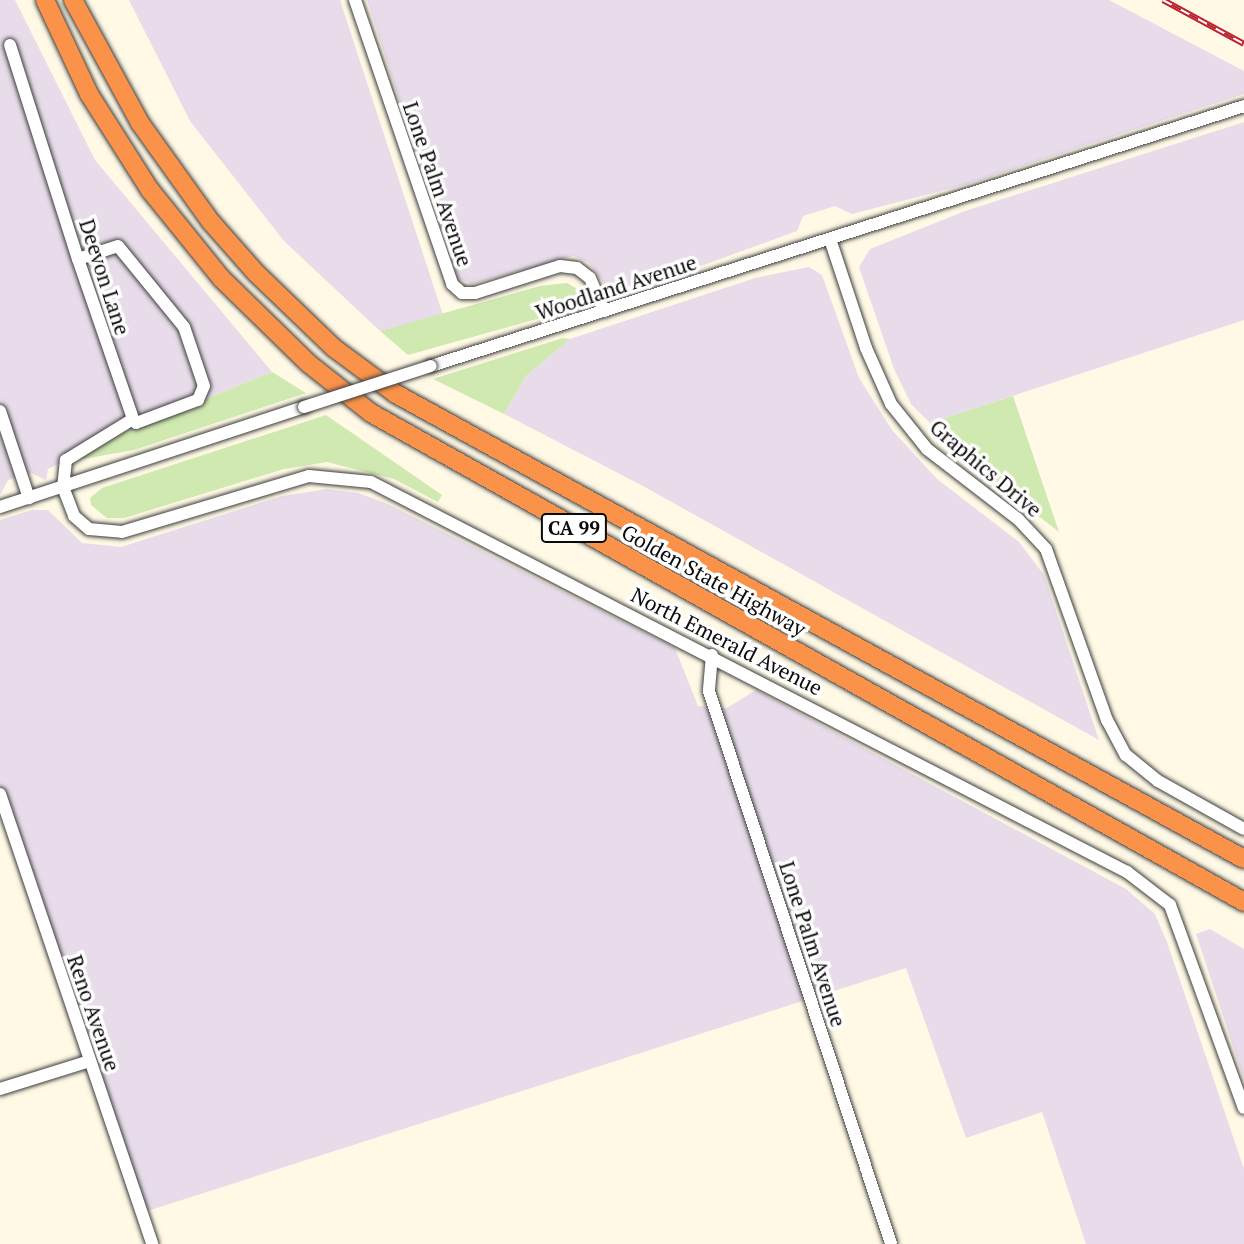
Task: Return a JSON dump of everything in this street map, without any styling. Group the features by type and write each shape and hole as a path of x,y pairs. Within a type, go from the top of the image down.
{"highway":[{"name":"Golden State Highway","path":"45,0 89,94 158,200 221,278 308,363 371,413 1244,902"},
{"name":"Golden State Highway","path":"73,0 140,123 211,222 256,273 334,348 396,394 1244,859"}],"street":[{"name":"Lone Palm Avenue","path":"355,0 452,284 462,293 475,293 560,267 577,268 590,278 604,312"},
{"name":"Deevon Lane","path":"10,45 78,259 133,419"},
{"name":"Woodland Avenue","path":"0,507 1244,106"},
{"name":"Graphics Drive","path":"830,239 866,348 891,404 928,449 1018,519 1046,549 1107,720 1126,755 1158,781 1244,829"},
{"path":"63,487 62,470 73,451 133,419 136,424 198,400 204,386 200,365 184,327 118,246 78,259"},
{"path":"0,411 29,498"},
{"name":"North Emerald Avenue","path":"63,487 81,524 109,533 291,479 325,475 371,482 712,655 1116,866 1152,889 1170,905 1244,1108"},
{"name":"Lone Palm Avenue","path":"712,655 709,691 891,1244"},
{"name":"Reno Avenue","path":"0,794 152,1244"},
{"path":"0,1089 90,1061"}],"shaded area":[{"path":"0,0 15,0 95,160 272,372 123,433 48,469 46,480 31,473 8,480 0,495"},
{"path":"129,0 340,0 443,315 380,331 284,241 190,121"},
{"path":"367,0 1109,0 1244,71 1244,94 968,184 852,214 835,206 803,216 797,231 624,294 609,290 589,263 574,256 472,284 457,278"},
{"path":"1244,122 1244,320 930,423 911,404 894,369 859,267 870,249 965,211"},
{"path":"809,267 822,275 859,378 892,430 937,479 1019,542 1044,575 1099,740 643,486 504,414 526,376 570,339 755,278"},
{"path":"327,489 358,493 388,504 675,648 698,706 727,708 756,690 1126,889 1155,914 1167,942 1244,1169 1244,1244 1086,1244 1042,1112 966,1138 906,968 141,1213 0,786 0,520 32,510 48,510 82,543 121,547 282,496"},
{"path":"1210,929 1244,949 1244,1079 1196,934"}],"green space":[{"path":"567,283 581,291 582,298 575,303 537,319 408,355 380,331 540,286"},
{"path":"563,338 570,339 526,376 504,414 433,379"},
{"path":"272,372 306,393 134,450 72,461 123,433"},
{"path":"1013,396 1059,532 933,434 930,423"},
{"path":"326,415 442,495 438,502 394,479 327,462 284,469 124,518 107,518 91,505 90,498 102,488"}],"railway":[{"path":"1163,0 1244,44"}]}
